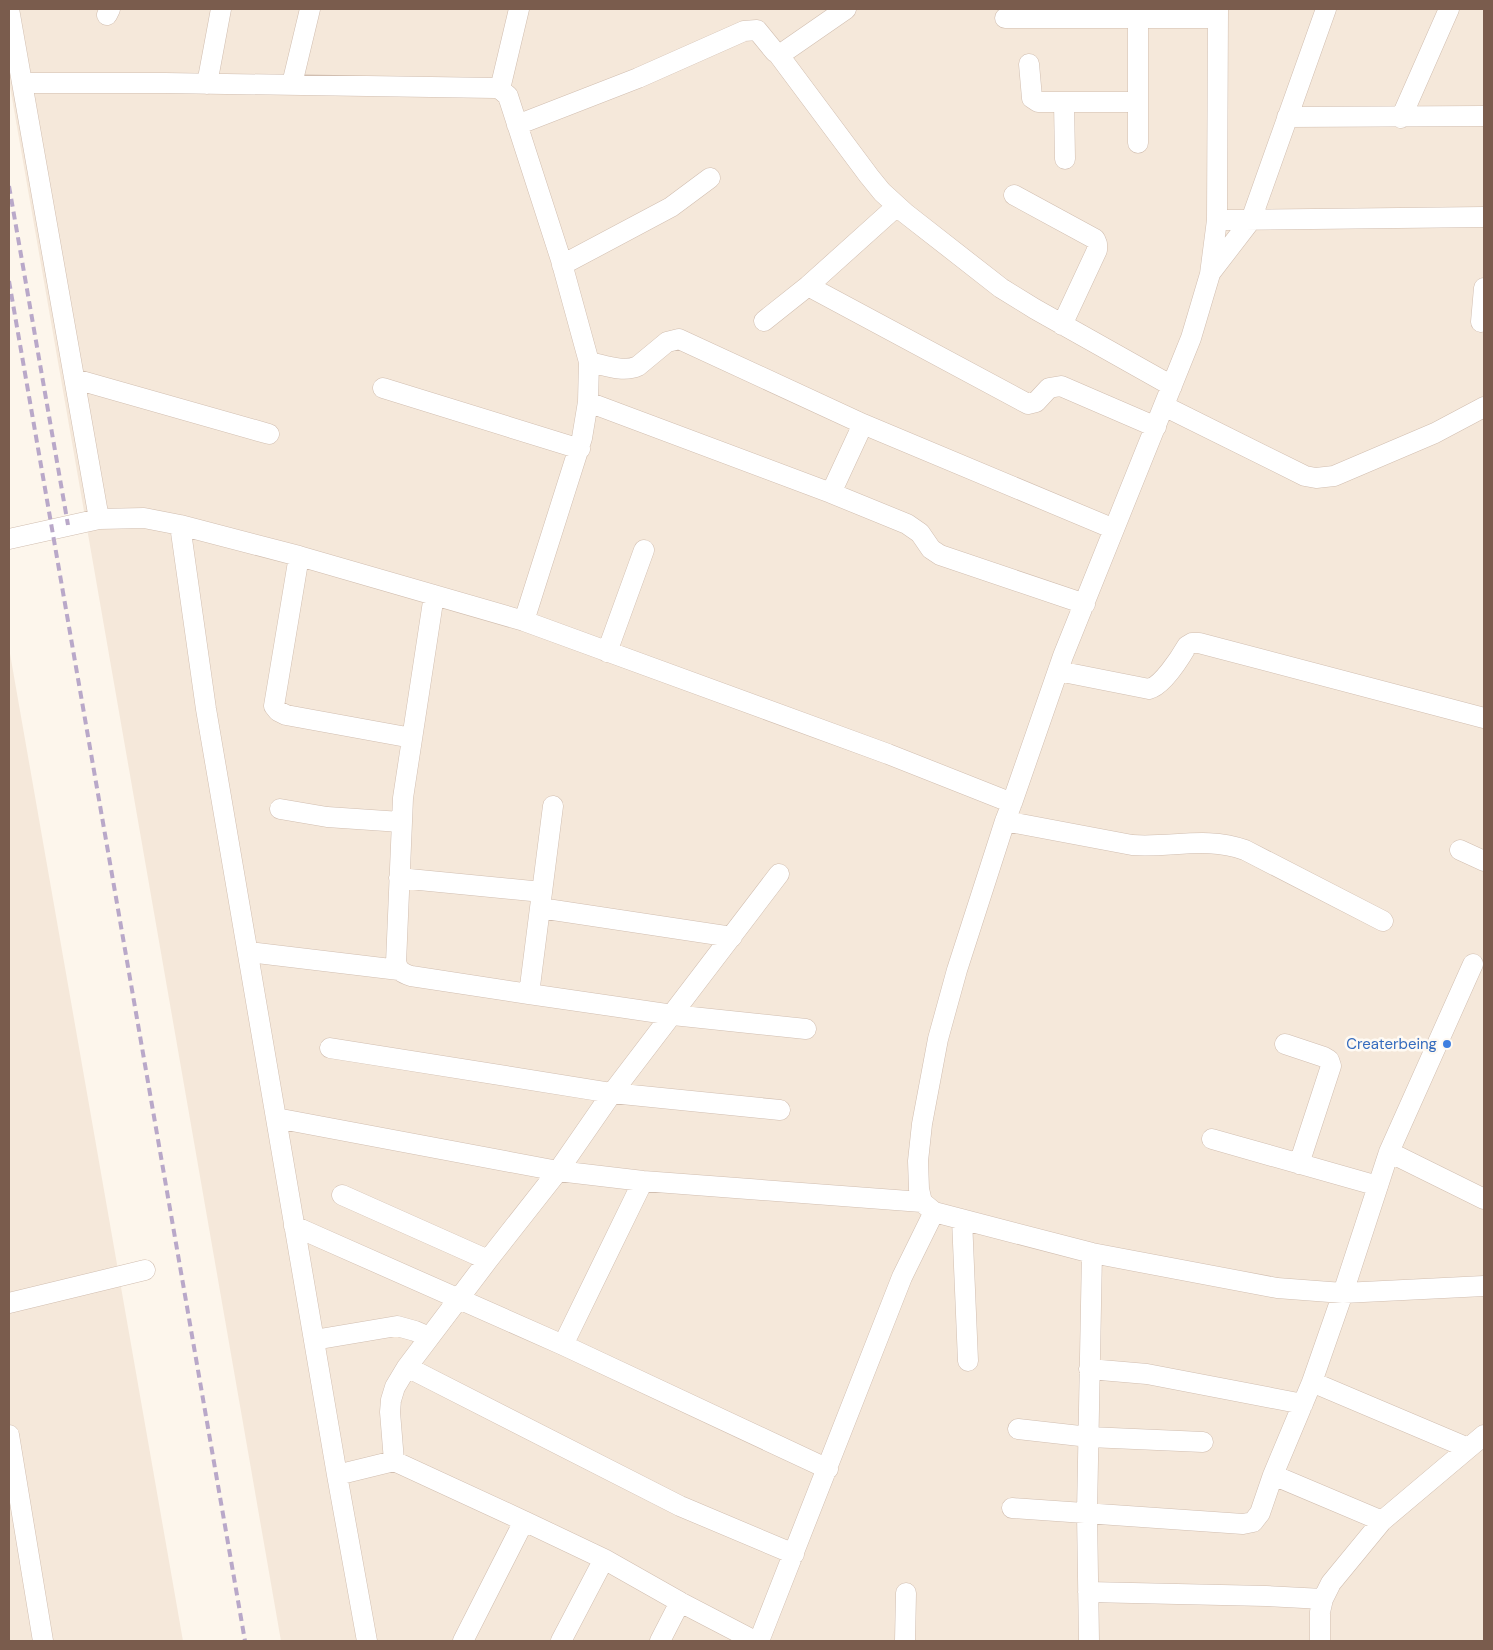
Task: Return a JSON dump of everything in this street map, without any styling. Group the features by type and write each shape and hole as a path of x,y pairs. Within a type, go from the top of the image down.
{"street":[{"path":"9,9 99,519"},
{"path":"207,84 221,9"},
{"path":"292,84 310,9"},
{"path":"500,89 519,9"},
{"path":"778,54 785,53 846,9"},
{"path":"1210,274 1252,220 1326,9"},
{"path":"1401,118 1449,9"},
{"path":"337,1475 394,1461 604,1559 680,1602 757,1641 828,1470 928,1207 918,1189 918,1161 922,1124 938,1039 957,970 1008,812 1058,671 1191,338 1210,274 1217,220 1218,13 1138,18 1005,18"},
{"path":"1138,18 1138,143"},
{"path":"516,125 638,78 744,31 757,30 778,54 869,176 897,206 1001,288 1062,325 1172,386"},
{"path":"1029,64 1032,98 1038,102 1138,102"},
{"path":"22,83 292,84 500,89 508,96 562,265 589,362 588,402 580,448 524,622"},
{"path":"1064,102 1065,159"},
{"path":"1287,117 1401,118 1484,116"},
{"path":"562,265 670,207 710,178"},
{"path":"1014,195 1095,239 1097,250 1062,325"},
{"path":"764,321 808,286 897,206"},
{"path":"1217,220 1484,217"},
{"path":"808,286 1028,404 1036,402 1049,388 1060,386 1156,427"},
{"path":"1481,322 1484,288"},
{"path":"589,362 626,370 633,369 667,342 680,339 864,424 1114,529"},
{"path":"75,379 269,434"},
{"path":"383,388 580,448"},
{"path":"588,402 831,493 906,524 920,533 934,552 940,556 1085,604"},
{"path":"1164,406 1305,476 1316,478 1334,476 1350,470 1435,433 1484,406"},
{"path":"831,493 864,424"},
{"path":"9,539 99,519 144,518 180,525 299,556 524,622 888,754 1008,812 1132,845 1207,842 1234,846 1383,921"},
{"path":"180,525 206,709 337,1475 368,1641"},
{"path":"607,652 644,550"},
{"path":"299,556 274,706 278,711 286,714 412,738"},
{"path":"434,595 401,822 396,963 399,970 410,976 673,1015 806,1029"},
{"path":"1058,671 1149,689 1155,688 1187,646 1192,643 1199,643 1484,718"},
{"path":"529,994 553,806"},
{"path":"280,809 327,817 401,822"},
{"path":"1460,850 1484,861"},
{"path":"394,1461 390,1412 391,1400 407,1367 558,1171 612,1093 779,874"},
{"path":"398,878 541,900 732,936"},
{"path":"249,952 399,970"},
{"path":"1012,1508 1243,1524 1253,1522 1260,1513 1273,1475 1312,1382 1344,1293 1389,1152 1474,964"},
{"path":"1285,1044 1324,1057 1330,1060 1331,1066 1299,1164"},
{"path":"330,1048 612,1093 780,1110"},
{"path":"276,1118 558,1171 643,1181 928,1207 1092,1253 1277,1288 1344,1293 1484,1286"},
{"path":"1212,1139 1378,1186"},
{"path":"1389,1152 1484,1199"},
{"path":"563,1345 643,1181"},
{"path":"342,1195 488,1260"},
{"path":"962,1218 968,1361"},
{"path":"294,1226 563,1345 828,1470"},
{"path":"1089,1641 1087,1513 1092,1253"},
{"path":"9,1303 145,1270"},
{"path":"314,1340 397,1326 429,1338"},
{"path":"407,1367 680,1506 794,1554"},
{"path":"1089,1368 1147,1374 1303,1404"},
{"path":"1312,1382 1468,1448"},
{"path":"1018,1429 1089,1437 1203,1442"},
{"path":"9,1435 12,1474 43,1641"},
{"path":"1320,1641 1320,1618 1323,1599 1331,1583 1382,1521 1484,1435"},
{"path":"1273,1475 1382,1521"},
{"path":"463,1641 524,1521"},
{"path":"561,1641 604,1559"},
{"path":"1088,1592 1323,1599"},
{"path":"905,1641 906,1593"},
{"path":"660,1641 680,1602"}],"shaded area":[{"path":"9,9 1484,9 1484,1641 281,1641 9,81"},
{"path":"9,648 183,1641 9,1641"}],"railway":[{"path":"9,186 68,525"},
{"path":"9,281 245,1641"}],"place":[{"name":"Createrbeing","path":"1447,1044"}]}
